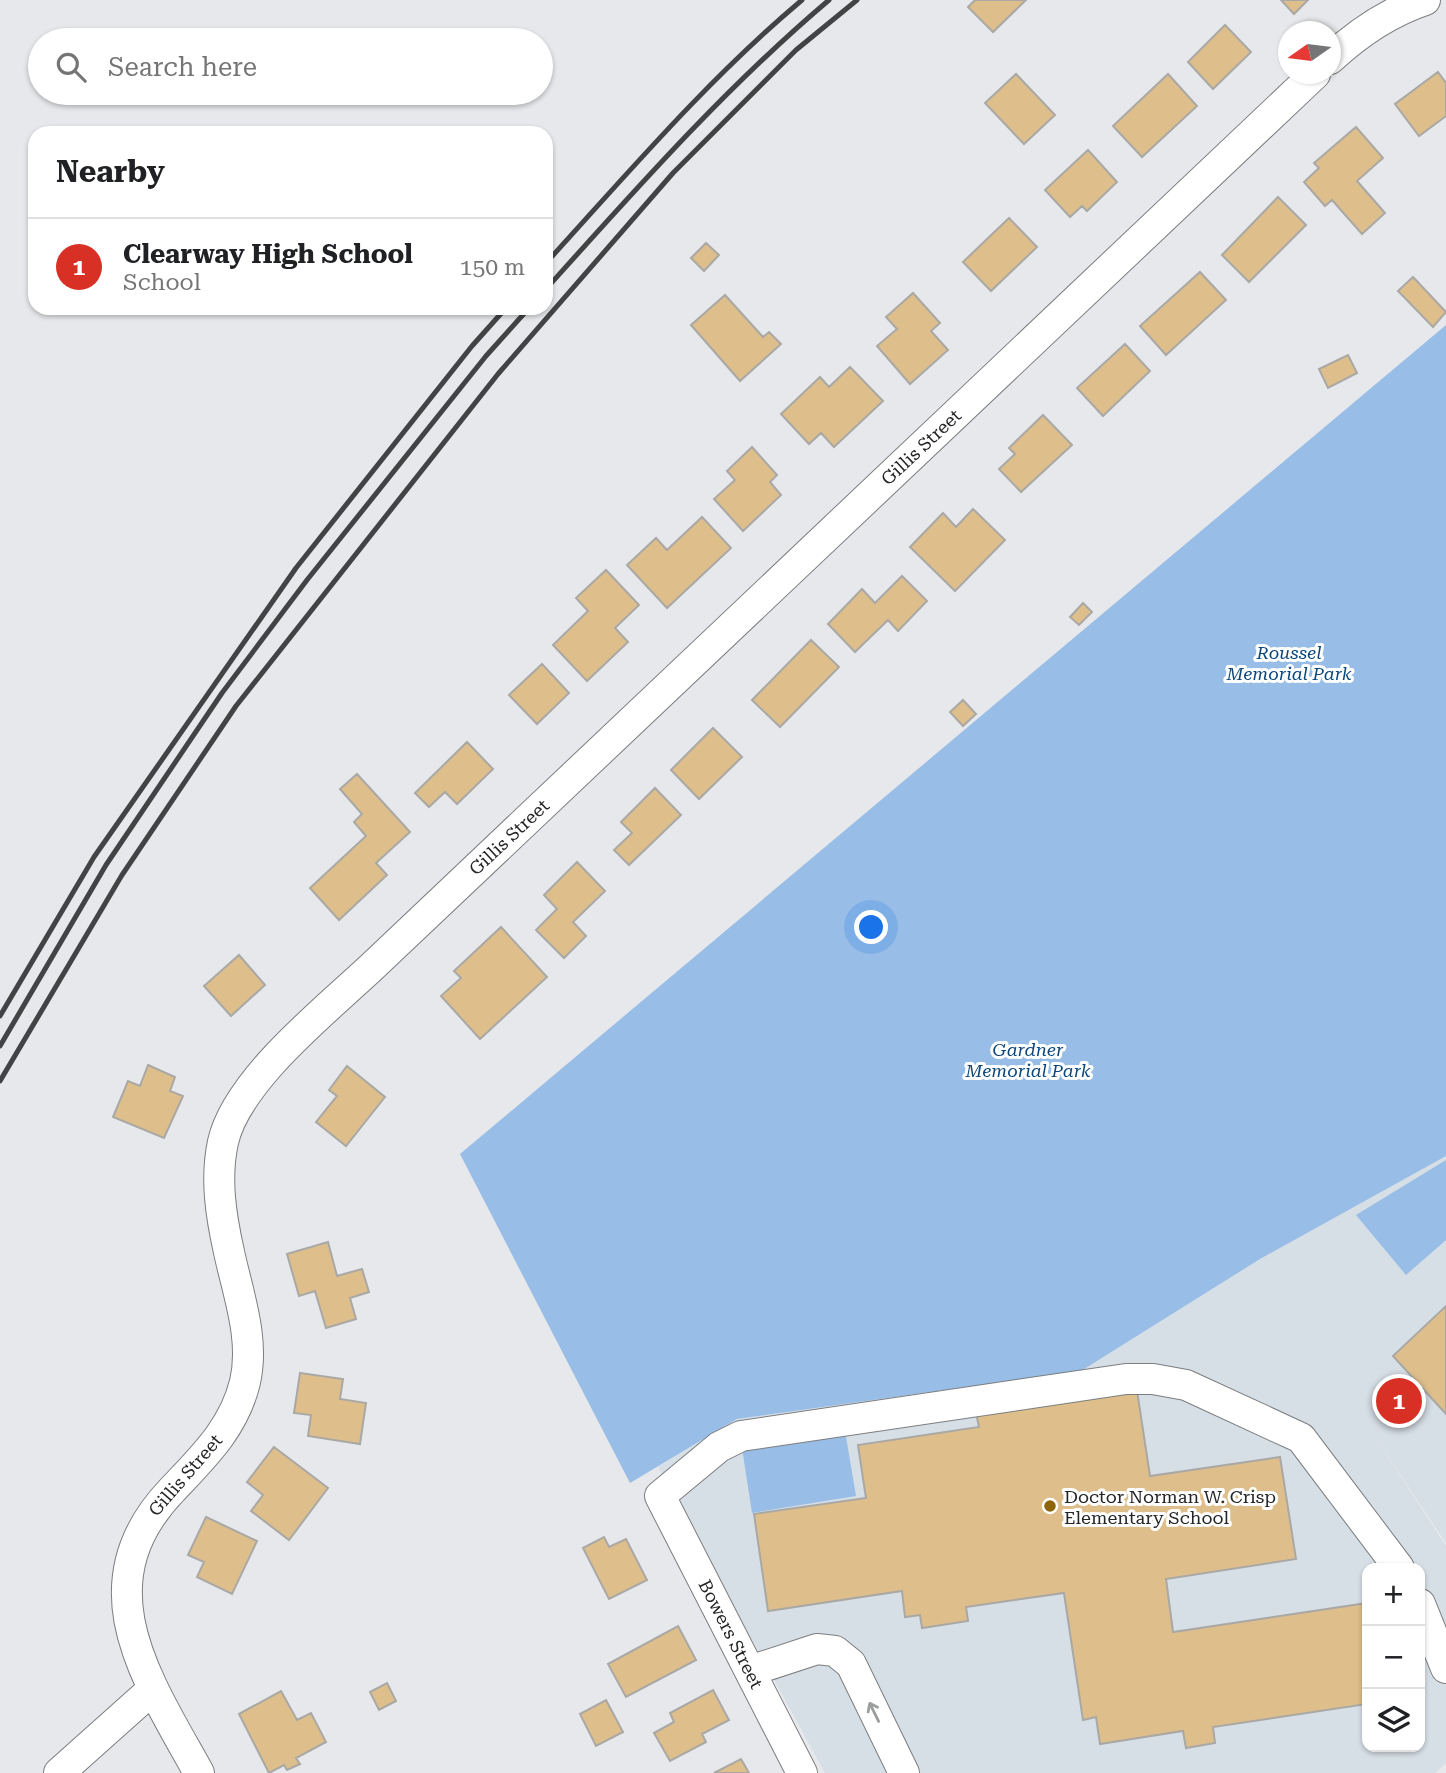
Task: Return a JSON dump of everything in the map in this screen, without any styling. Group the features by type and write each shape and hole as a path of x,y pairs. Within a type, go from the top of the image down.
{"street":[{"path":"1341,51 1370,27 1401,8 1425,0"},
{"name":"Gillis Street","path":"199,1773 153,1689 137,1652 129,1619 126,1590 137,1534 150,1513 215,1445 236,1413 245,1380 248,1349 245,1322 220,1214 219,1177 223,1141 236,1110 259,1076 1304,84"},
{"name":"Bowers Street","path":"802,1773 660,1496 719,1447 741,1436 1126,1379 1153,1379 1186,1385 1301,1438 1395,1563"},
{"path":"1425,1616 1446,1668"},
{"path":"750,1671 817,1649 835,1651 852,1664 904,1773"},
{"path":"59,1773 153,1689"}],"shaded area":[{"name":"Doctor Norman W. Crisp Elementary School","path":"1446,1156 1446,1543 1366,1423 1446,1546 1446,1763 1435,1773 825,1773 658,1467 737,1419 1081,1371 1260,1259"}],"green space":[{"name":"Gardner Memorial Park","path":"1446,325 1446,1156 1260,1259 1081,1371 737,1419 630,1483 460,1154"},
{"path":"1446,1160 1446,1240 1406,1275 1356,1215"},
{"path":"845,1431 856,1496 752,1513 742,1448"}],"building":[{"path":"975,0 1026,0 993,32 968,7"},
{"path":"1281,0 1308,0 1294,14"},
{"path":"1225,25 1251,52 1213,89 1188,62"},
{"path":"1438,72 1446,83 1446,116 1419,136 1395,104"},
{"path":"1016,74 1055,115 1024,144 985,103"},
{"path":"1168,74 1197,106 1142,157 1113,126"},
{"path":"1356,127 1383,158 1357,181 1385,213 1362,234 1332,200 1325,206 1304,182 1319,168 1314,163"},
{"path":"1088,150 1117,182 1087,211 1082,206 1070,217 1045,190"},
{"path":"1278,197 1306,225 1249,282 1222,255"},
{"path":"1009,218 1037,247 991,291 963,262"},
{"path":"706,243 719,255 704,271 691,258"},
{"path":"1200,272 1226,300 1166,355 1140,326"},
{"path":"1413,277 1446,312 1433,327 1398,291"},
{"path":"913,293 940,323 931,331 948,350 910,384 877,346 897,329 886,317"},
{"path":"725,295 763,337 769,332 781,344 740,381 691,325"},
{"path":"1125,344 1150,371 1103,416 1077,388"},
{"path":"1348,355 1357,373 1328,388 1319,369"},
{"path":"850,367 883,401 834,447 821,433 809,444 781,414 820,377 829,387"},
{"path":"1043,415 1072,445 1021,492 999,469 1015,454 1009,448"},
{"path":"752,447 777,475 770,482 781,495 743,531 714,499 735,480 727,471"},
{"path":"973,509 1005,540 955,591 910,547 943,513 956,527"},
{"path":"702,517 731,548 667,608 627,565 656,538 667,550"},
{"path":"606,570 639,605 615,628 628,642 587,681 553,645 588,611 576,598"},
{"path":"902,576 927,601 898,631 888,620 855,652 828,624 862,589 875,603"},
{"path":"1083,603 1092,612 1079,625 1070,617"},
{"path":"811,640 839,667 780,727 752,700"},
{"path":"542,664 569,693 537,724 509,695"},
{"path":"963,700 976,714 963,726 950,712"},
{"path":"713,728 742,757 699,799 671,770"},
{"path":"467,742 493,769 457,804 445,792 429,807 415,793"},
{"path":"357,774 410,832 376,863 387,875 339,920 310,888 366,836 354,822 362,814 340,789"},
{"path":"655,788 681,815 629,865 614,850 632,833 621,822"},
{"path":"577,862 605,891 573,922 586,936 564,958 536,930 557,909 544,895"},
{"path":"501,927 547,977 480,1039 441,996 461,978 454,971"},
{"path":"239,955 265,985 231,1016 204,986"},
{"path":"148,1065 175,1077 170,1091 183,1096 164,1138 113,1117 128,1081 140,1086"},
{"path":"347,1066 385,1097 346,1146 316,1122 337,1096 329,1090"},
{"path":"328,1242 337,1276 362,1269 369,1292 350,1298 356,1319 326,1328 315,1291 299,1296 287,1254"},
{"path":"1446,1306 1446,1414 1393,1356"},
{"path":"300,1373 343,1379 340,1399 366,1403 360,1444 308,1436 311,1415 294,1413"},
{"path":"1136,1384 1150,1476 1280,1457 1296,1559 1166,1579 1173,1632 1362,1604 1362,1705 1213,1727 1215,1743 1186,1748 1183,1731 1100,1744 1096,1717 1083,1720 1064,1593 966,1607 968,1621 922,1628 920,1615 905,1617 902,1591 768,1611 754,1514 866,1498 858,1445 979,1427 975,1408"},
{"path":"274,1447 328,1488 289,1540 251,1511 263,1495 247,1482"},
{"path":"206,1517 257,1541 232,1594 197,1577 204,1562 188,1555"},
{"path":"604,1537 609,1547 626,1539 647,1580 609,1599 583,1548"},
{"path":"678,1626 696,1660 626,1697 608,1664"},
{"path":"387,1683 396,1701 379,1710 370,1692"},
{"path":"713,1690 729,1720 702,1734 706,1742 670,1761 654,1733 674,1722 670,1713"},
{"path":"281,1691 297,1720 311,1713 326,1742 296,1758 300,1764 287,1770 284,1765 269,1773 239,1714"},
{"path":"606,1700 623,1732 596,1746 580,1714"},
{"path":"741,1759 749,1773 714,1773"}],"railway":[{"path":"553,255 734,61 802,0"},
{"path":"553,281 718,103 829,0"},
{"path":"553,311 673,173 796,50 857,0"},
{"path":"0,1016 94,857 296,568 472,346 500,315"},
{"path":"0,1046 106,865 222,693 307,580 486,356 523,315"},
{"path":"0,1081 122,875 236,706 498,374 549,315"}],"place":[{"name":"Clearway High School","path":"1399,1401"},
{"name":"Doctor Norman W. Crisp Elementary School","path":"1050,1506"}],"park label":[{"name":"Roussel Memorial Park","path":"1289,662"}]}
